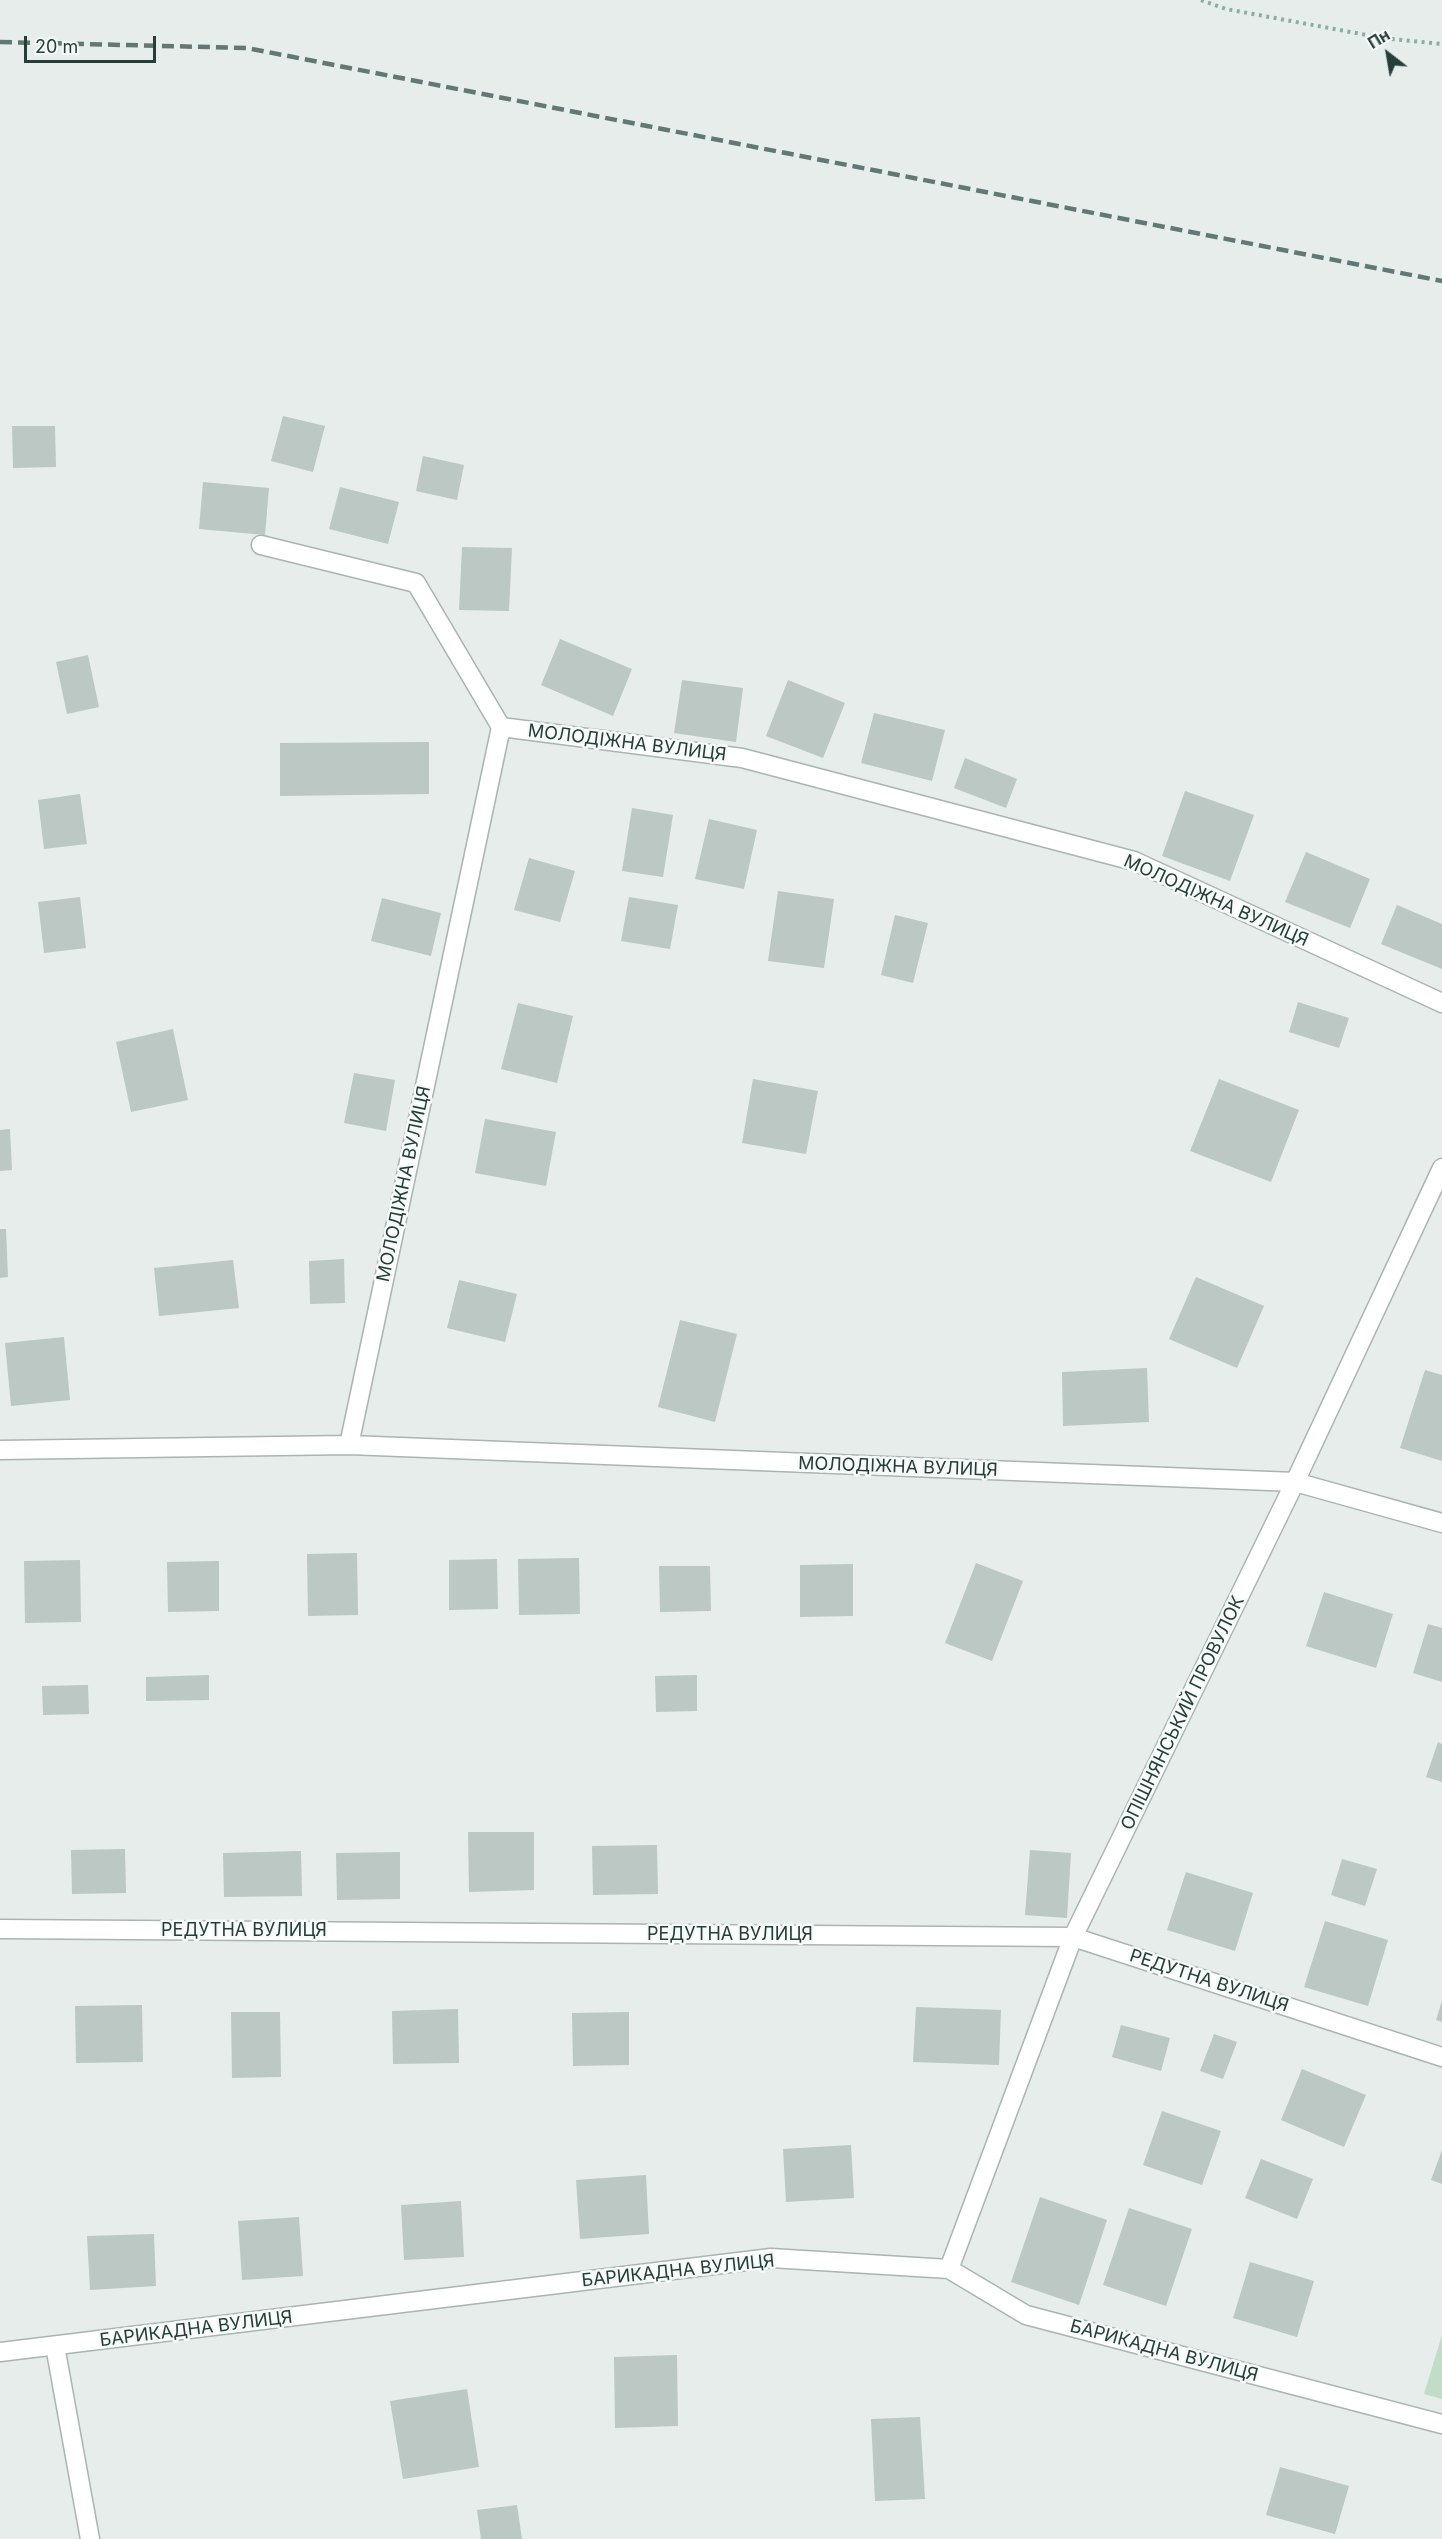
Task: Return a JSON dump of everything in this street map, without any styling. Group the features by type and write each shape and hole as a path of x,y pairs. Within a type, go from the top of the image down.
{"street":[{"path":"261,545 416,583 501,727"},
{"name":"МОЛОДІЖНА ВУЛИЦЯ","path":"349,1445 501,727 742,758 1134,861 1442,1003"},
{"name":"ОПІШНЯНСЬКИЙ ПРОВУЛОК","path":"949,2269 1073,1937 1295,1482 1442,1168"},
{"name":"МОЛОДІЖНА ВУЛИЦЯ","path":"0,1450 349,1445 1295,1482 1442,1523"},
{"name":"РЕДУТНА ВУЛИЦЯ","path":"0,1929 1073,1937 1442,2056"},
{"name":"БАРИКАДНА ВУЛИЦЯ","path":"0,2352 771,2258 949,2269 1026,2315 1442,2424"},
{"path":"55,2346 90,2539"}],"path":[{"path":"1201,0 1226,9 1360,34 1442,44"}],"green space":[{"path":"1442,2335 1442,2399 1424,2394"}],"building":[{"path":"283,416 325,426 313,472 271,461"},
{"path":"12,426 55,426 56,467 13,468"},
{"path":"423,456 464,465 457,500 416,491"},
{"path":"203,482 269,488 265,535 199,529"},
{"path":"340,487 399,502 388,544 329,529"},
{"path":"462,547 512,548 509,611 459,610"},
{"path":"560,639 632,669 613,716 541,685"},
{"path":"88,655 99,707 67,714 56,662"},
{"path":"682,680 743,688 736,742 674,733"},
{"path":"788,680 845,703 823,758 766,736"},
{"path":"874,713 945,730 932,781 861,763"},
{"path":"429,742 429,794 280,796 280,743"},
{"path":"965,758 1017,779 1006,808 954,788"},
{"path":"1185,791 1254,815 1230,881 1162,856"},
{"path":"80,794 87,844 44,849 38,800"},
{"path":"632,808 673,815 663,877 622,871"},
{"path":"709,819 757,830 744,889 695,879"},
{"path":"1306,852 1370,879 1350,928 1285,902"},
{"path":"529,858 575,871 560,922 514,910"},
{"path":"778,891 834,899 824,968 768,961"},
{"path":"80,897 86,948 44,953 38,902"},
{"path":"629,897 678,905 670,949 621,941"},
{"path":"382,898 441,913 431,956 371,941"},
{"path":"1397,905 1442,924 1442,969 1381,944"},
{"path":"895,915 928,923 913,983 881,975"},
{"path":"1298,1002 1349,1018 1339,1048 1289,1032"},
{"path":"518,1003 573,1016 557,1083 501,1069"},
{"path":"173,1029 188,1100 131,1112 116,1042"},
{"path":"354,1073 395,1080 386,1131 344,1123"},
{"path":"753,1079 818,1091 806,1154 742,1143"},
{"path":"1219,1079 1299,1110 1271,1182 1190,1151"},
{"path":"485,1119 556,1132 546,1186 475,1173"},
{"path":"10,1129 12,1170 0,1171 0,1130"},
{"path":"0,1229 6,1229 8,1277 0,1278"},
{"path":"344,1259 345,1303 310,1304 309,1261"},
{"path":"233,1260 239,1308 159,1316 154,1268"},
{"path":"1196,1277 1264,1306 1237,1368 1169,1339"},
{"path":"459,1280 517,1294 505,1342 447,1328"},
{"path":"680,1320 737,1334 715,1422 658,1407"},
{"path":"64,1337 70,1400 11,1406 5,1343"},
{"path":"1147,1368 1149,1422 1063,1426 1062,1372"},
{"path":"1425,1370 1442,1375 1442,1461 1400,1448"},
{"path":"357,1553 358,1615 308,1616 307,1554"},
{"path":"579,1558 580,1614 519,1615 518,1559"},
{"path":"497,1559 498,1609 449,1610 449,1560"},
{"path":"80,1560 81,1622 25,1623 24,1561"},
{"path":"219,1561 219,1611 168,1612 167,1562"},
{"path":"976,1563 1023,1581 992,1661 945,1643"},
{"path":"853,1564 853,1616 800,1617 800,1565"},
{"path":"659,1566 710,1566 711,1611 660,1612"},
{"path":"1324,1592 1393,1614 1376,1668 1306,1646"},
{"path":"1428,1624 1442,1628 1442,1682 1413,1673"},
{"path":"209,1675 209,1700 146,1701 146,1677"},
{"path":"697,1675 697,1711 656,1712 655,1676"},
{"path":"88,1685 89,1714 43,1715 42,1686"},
{"path":"1438,1742 1442,1744 1442,1782 1426,1777"},
{"path":"468,1832 534,1832 534,1890 469,1892"},
{"path":"657,1845 658,1894 593,1895 592,1846"},
{"path":"125,1849 126,1893 72,1894 71,1850"},
{"path":"1030,1850 1071,1853 1067,1918 1025,1915"},
{"path":"301,1851 302,1896 224,1897 223,1853"},
{"path":"400,1852 400,1899 337,1900 336,1853"},
{"path":"1342,1859 1377,1869 1365,1906 1331,1895"},
{"path":"1186,1872 1253,1893 1235,1951 1167,1930"},
{"path":"1325,1921 1388,1940 1368,2006 1304,1987"},
{"path":"1442,2001 1442,2022 1436,2020"},
{"path":"142,2005 143,2062 76,2063 75,2006"},
{"path":"916,2007 1001,2010 999,2065 913,2062"},
{"path":"458,2009 459,2063 393,2064 392,2011"},
{"path":"231,2012 280,2012 281,2077 232,2078"},
{"path":"629,2012 629,2065 573,2066 572,2013"},
{"path":"1121,2025 1170,2038 1161,2071 1112,2057"},
{"path":"1214,2034 1237,2042 1223,2079 1200,2071"},
{"path":"1302,2069 1366,2095 1344,2147 1281,2120"},
{"path":"1162,2111 1221,2131 1202,2185 1143,2165"},
{"path":"851,2145 854,2198 786,2202 783,2149"},
{"path":"1442,2150 1442,2184 1431,2180"},
{"path":"1261,2159 1313,2179 1297,2219 1245,2198"},
{"path":"646,2175 649,2234 580,2239 576,2180"},
{"path":"1040,2197 1107,2220 1079,2305 1011,2282"},
{"path":"461,2201 464,2257 404,2260 401,2205"},
{"path":"1129,2208 1192,2229 1166,2306 1103,2285"},
{"path":"299,2217 303,2276 242,2280 238,2221"},
{"path":"154,2234 156,2286 90,2290 87,2236"},
{"path":"1250,2262 1314,2281 1297,2337 1233,2318"},
{"path":"677,2355 678,2426 615,2428 614,2357"},
{"path":"467,2389 479,2467 403,2479 390,2401"},
{"path":"920,2417 925,2499 875,2501 871,2419"},
{"path":"1280,2467 1349,2486 1335,2534 1266,2515"},
{"path":"517,2505 522,2539 481,2539 477,2510"}],"railway":[{"path":"0,42 247,48 1442,281"}]}
